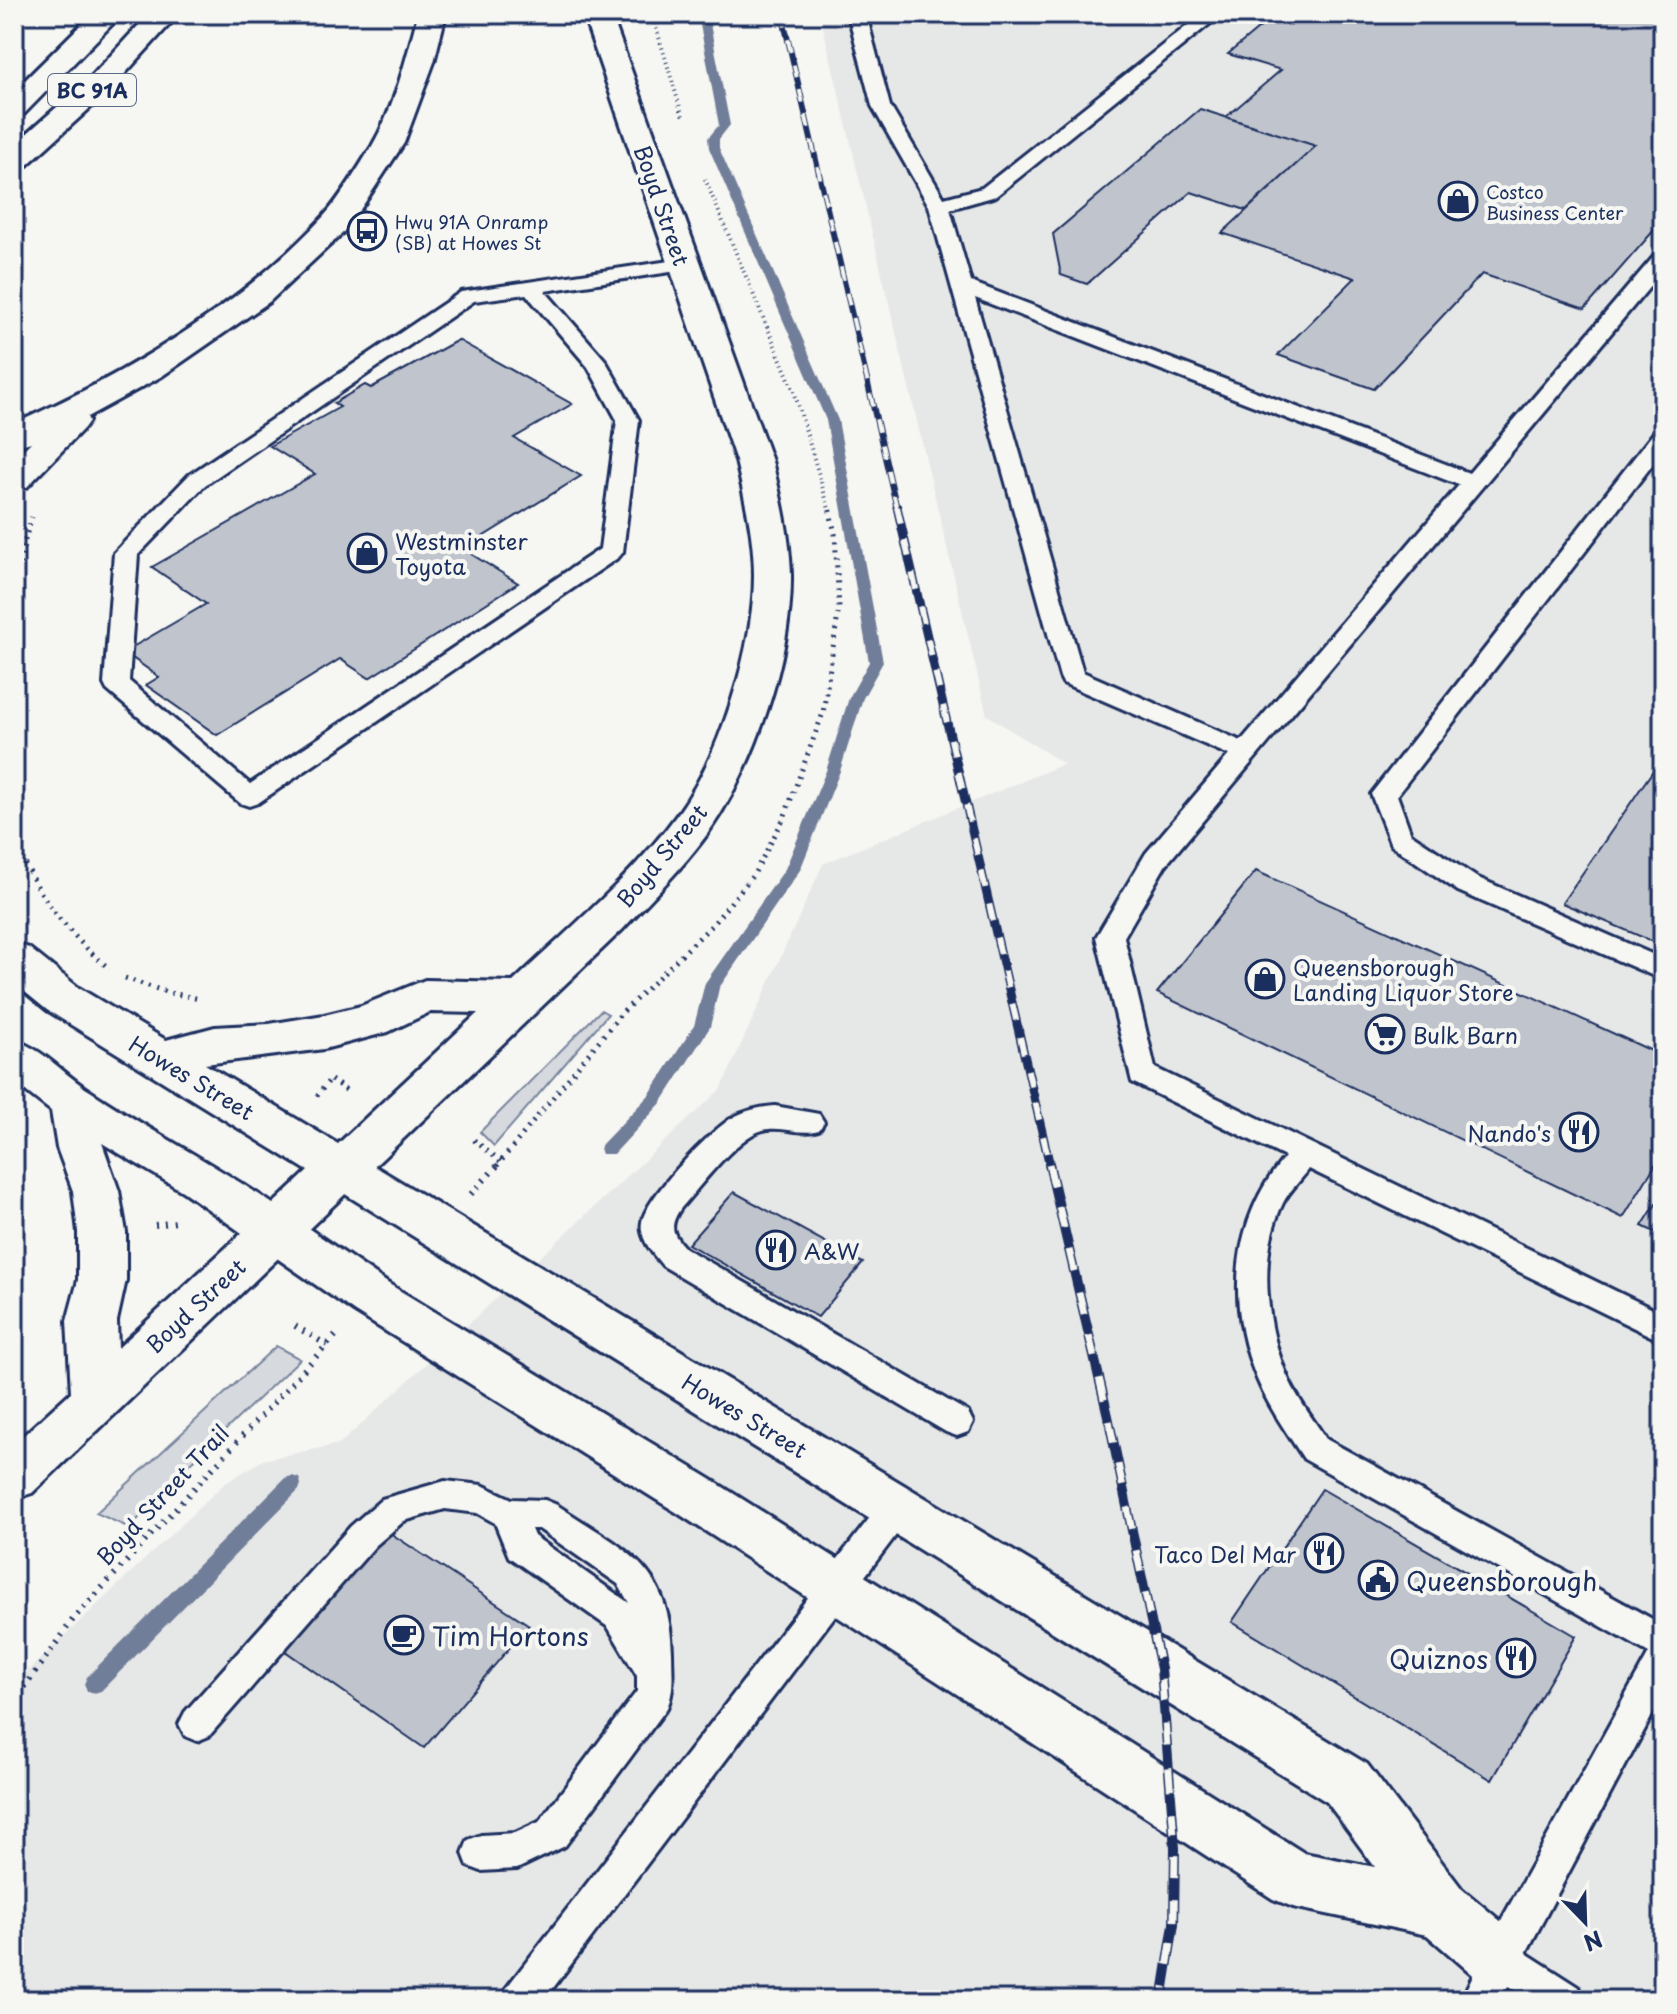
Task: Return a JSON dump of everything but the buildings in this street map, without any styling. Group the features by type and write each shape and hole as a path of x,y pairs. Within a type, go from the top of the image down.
{"main road":[{"name":"BC 91A","path":"14,108 108,14"},
{"name":"BC 91A","path":"14,161 101,83 165,14"},
{"path":"14,437 88,404 150,369 257,295 337,221 389,143 420,62 432,14"},
{"name":"Boyd Street","path":"14,1477 608,918 695,822 721,776 743,717 770,612 769,535 757,474 597,14"},
{"path":"14,479 88,404"},
{"name":"Howes Street","path":"14,959 63,999 1347,1783 1490,1980"},
{"path":"162,1058 215,1044 269,1041 324,1032 372,1020 425,996 521,998"},
{"name":"Howes Street","path":"14,1057 72,1103 201,1179 372,1298 836,1586 1293,1879 1441,1909"},
{"path":"72,1103 80,1148 96,1191 102,1232 102,1280 92,1321 96,1399"}],"lane":[{"path":"857,14 881,106 939,206 1072,677 1246,753"},
{"path":"939,206 989,192 1213,14"},
{"path":"1663,258 1155,860 1110,937 1142,1074 1663,1329"},
{"path":"531,287 597,365 628,420 611,552 249,797 116,684 126,553 197,480 468,296 683,265"},
{"path":"961,285 1473,483"},
{"path":"1663,436 1384,794 1400,839 1467,884 1663,970"},
{"path":"809,1122 789,1116 766,1118 740,1127 673,1196 658,1219 658,1239 674,1257 957,1422"},
{"path":"1305,1154 1269,1201 1254,1245 1254,1299 1263,1347 1283,1400 1315,1449 1663,1643"},
{"path":"197,1724 363,1536 394,1509 445,1495 482,1499 508,1513 545,1515 630,1573 647,1602 654,1638 655,1696 552,1834 517,1851 481,1853"},
{"path":"520,2000 897,1508"},
{"path":"1566,2000 1490,1980 1663,1661"}],"path":[{"path":"14,700 20,562 25,532 37,507"},
{"path":"14,834 21,862 50,910 84,949 120,976 166,992 208,1001"},
{"path":"317,1096 331,1080 346,1090"},
{"path":"461,1204 501,1162 474,1140"},
{"path":"295,1326 327,1345"},
{"name":"Boyd Street Trail","path":"14,1702 24,1692 66,1628 185,1493 342,1329"}],"shaded area":[{"path":"820,14 1663,14 1663,2000 14,2000 14,1684 224,1484 263,1460 340,1444 721,1089 823,864 1064,764 987,715"},
{"path":"601,1010 608,1014 494,1146 480,1132"},
{"path":"276,1346 300,1359 170,1483 130,1528 96,1513"}],"waterway":[{"path":"608,1149 655,1099 702,1027 711,987 792,870 833,771 856,698 876,662 832,420 714,148 713,138 725,125 703,14"},
{"path":"94,1684 292,1484"}],"railway":[{"path":"782,14 897,509"},
{"path":"897,507 1050,1166"},
{"path":"1049,1164 1108,1416 1161,1669 1175,1848 1174,1924 1162,2000"}],"place":[{"name":"Costco Business Center","path":"1458,201"},
{"name":"Hwy 91A Onramp (SB) at Howes St","path":"367,231"},
{"name":"Westminster Toyota","path":"367,553"},
{"name":"Queensborough Landing Liquor Store","path":"1265,979"},
{"name":"Bulk Barn","path":"1385,1034"},
{"name":"Nando's","path":"1579,1132"},
{"name":"A&W","path":"776,1250"},
{"name":"Taco Del Mar","path":"1324,1553"},
{"name":"Queensborough","path":"1378,1580"},
{"name":"Tim Hortons","path":"404,1635"},
{"name":"Quiznos","path":"1516,1658"}]}
